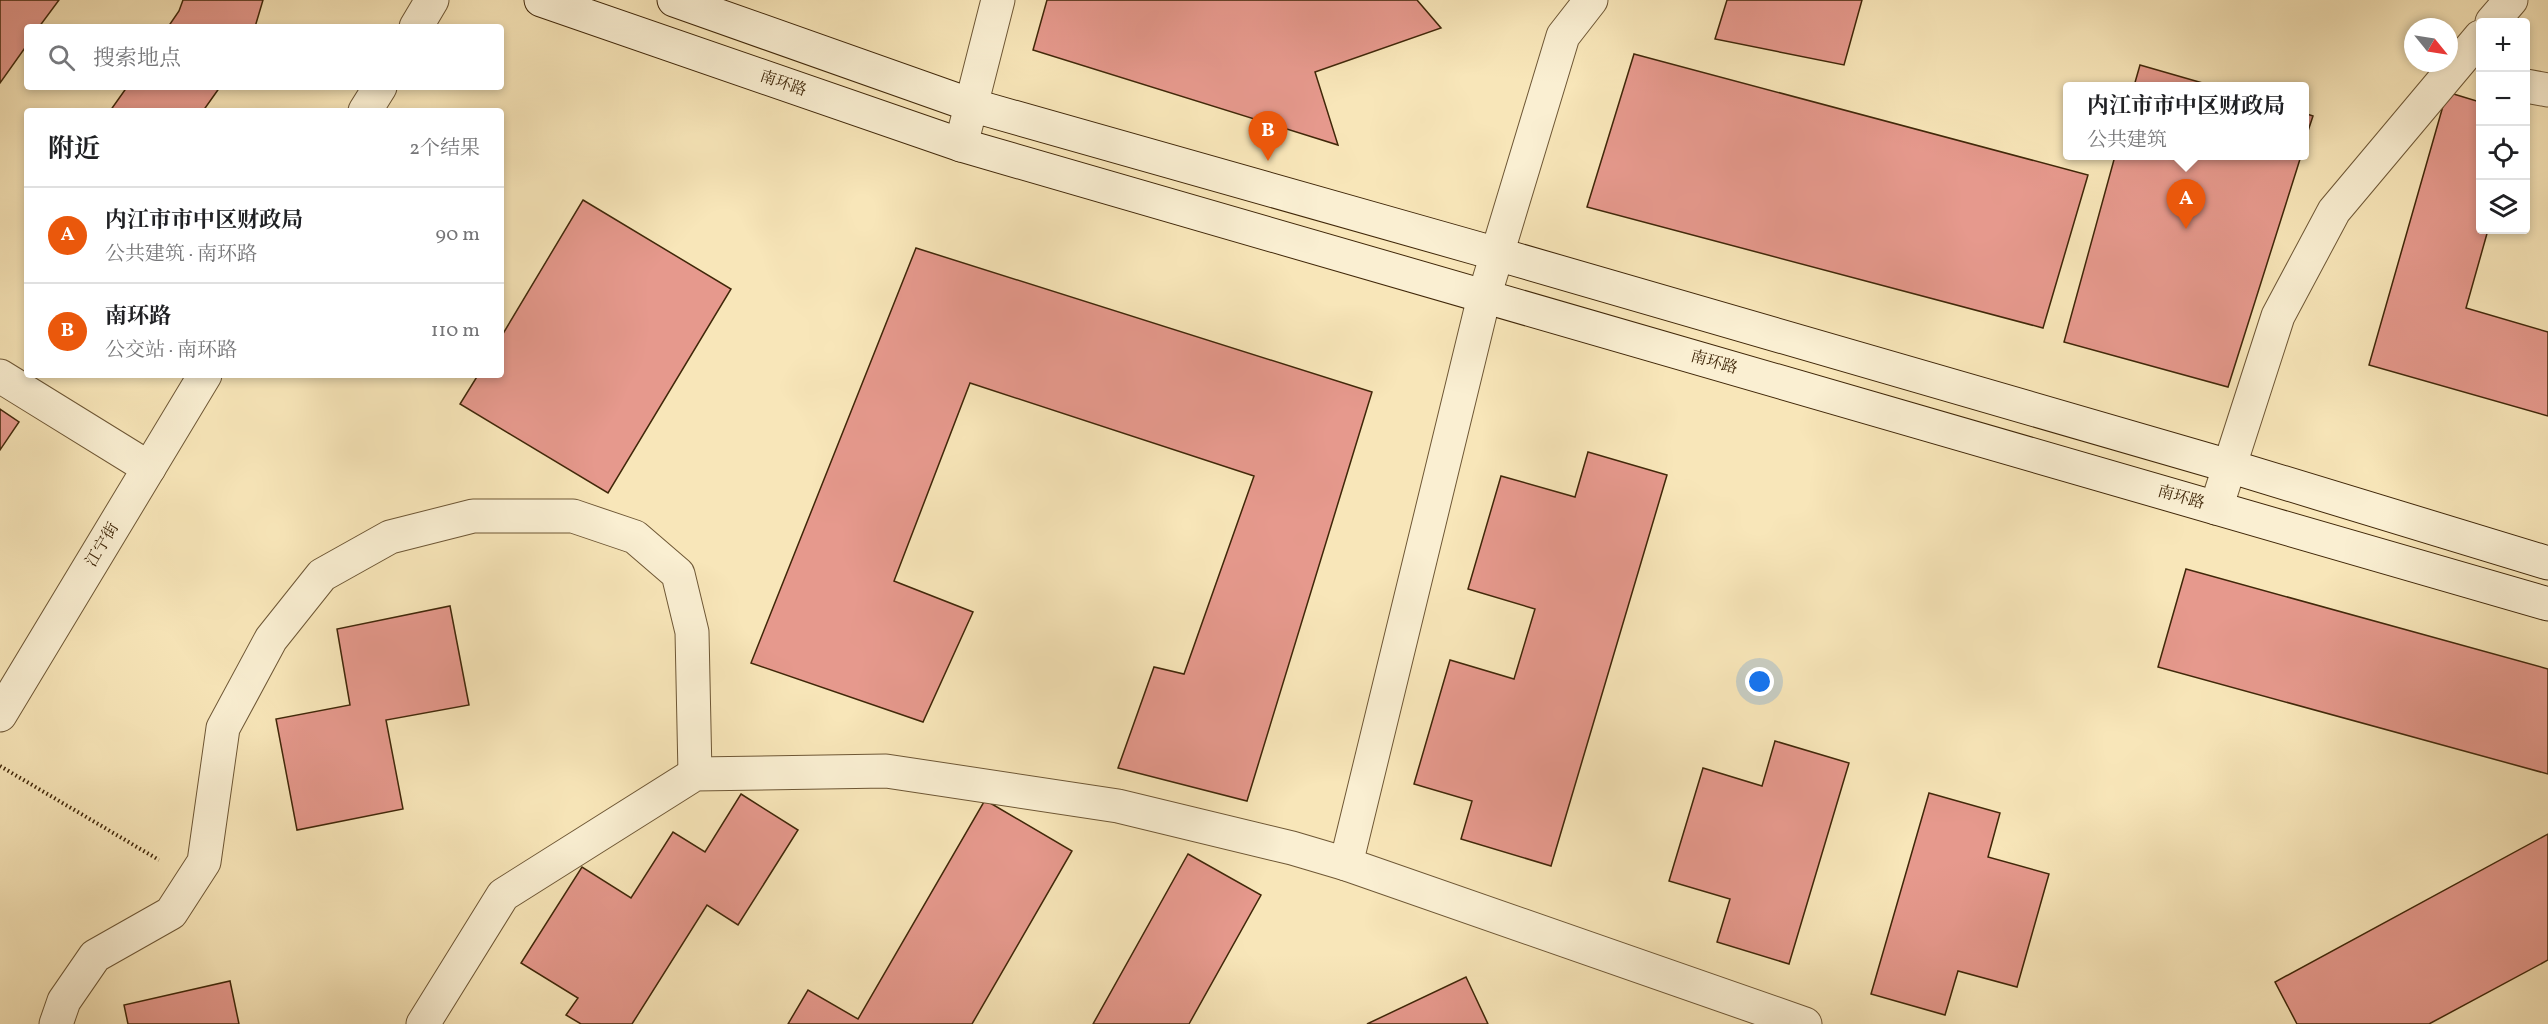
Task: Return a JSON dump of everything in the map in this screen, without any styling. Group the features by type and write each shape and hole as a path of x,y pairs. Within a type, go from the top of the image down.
{"street":[{"path":"418,24 432,0"},
{"name":"南环路","path":"541,0 961,145 2548,604"},
{"path":"674,0 971,105 1497,254 2229,466 2548,563"},
{"path":"961,145 998,0"},
{"path":"1346,864 1484,297 1563,36 1591,0"},
{"path":"2495,18 2511,0"},
{"path":"2216,508 2278,316 2334,211 2466,74 2476,49"},
{"path":"2530,87 2548,90"},
{"path":"367,108 378,90"},
{"path":"0,376 149,468"},
{"name":"江宁街","path":"0,715 204,378"},
{"path":"56,1024 64,1001 95,956 171,913 204,862 223,728 271,639 322,575 390,537 473,516 573,516 635,537 678,573 692,632 695,774"},
{"path":"423,1024 503,895 695,774 886,771 1118,806 1293,848 1346,864 1804,1024"}],"path":[{"path":"0,766 193,881"}],"building":[{"path":"0,0 59,0 41,24 24,24 24,49 0,83"},
{"path":"183,0 263,0 256,24 170,24"},
{"path":"1047,0 1417,0 1441,28 1315,72 1338,145 1033,50"},
{"path":"1727,0 1862,0 1844,65 1715,39"},
{"path":"1634,54 2088,175 2043,328 1587,207"},
{"path":"2140,65 2199,82 2135,82"},
{"path":"125,90 218,90 205,108 112,108"},
{"path":"2447,92 2476,101 2476,234 2487,234 2466,308 2548,332 2548,416 2369,365"},
{"path":"2309,115 2313,116 2309,128"},
{"path":"2114,160 2300,160 2228,387 2064,342"},
{"path":"583,200 731,289 608,493 460,404 476,378 504,378 504,332"},
{"path":"916,248 1372,392 1247,801 1118,768 1154,667 1184,674 1254,476 970,383 894,581 973,612 923,722 751,663"},
{"path":"0,409 19,422 0,450"},
{"path":"1588,452 1667,475 1551,866 1461,839 1472,801 1414,784 1450,660 1514,679 1535,609 1468,589 1501,476 1575,497"},
{"path":"2186,569 2548,669 2548,774 2158,667"},
{"path":"450,606 469,705 386,720 403,809 297,830 276,719 350,705 337,629"},
{"path":"1775,741 1849,763 1789,964 1717,942 1730,899 1669,881 1703,768 1762,786"},
{"path":"1929,793 2000,813 1988,857 2049,874 2017,987 1958,971 1945,1015 1871,994"},
{"path":"741,794 798,830 738,925 707,905 632,1024 581,1024 566,1015 578,998 521,963 582,867 631,898 673,832 705,852"},
{"path":"985,800 1072,851 972,1024 788,1024 808,990 858,1019"},
{"path":"2548,834 2548,960 2429,1024 2297,1024 2275,982"},
{"path":"1188,854 1261,895 1189,1024 1093,1024"},
{"path":"1466,977 1488,1024 1367,1024"},
{"path":"230,981 239,1024 128,1024 124,1005"}],"place":[{"name":"南环路","path":"1268,161"},
{"name":"内江市市中区财政局","path":"2186,229"}]}
